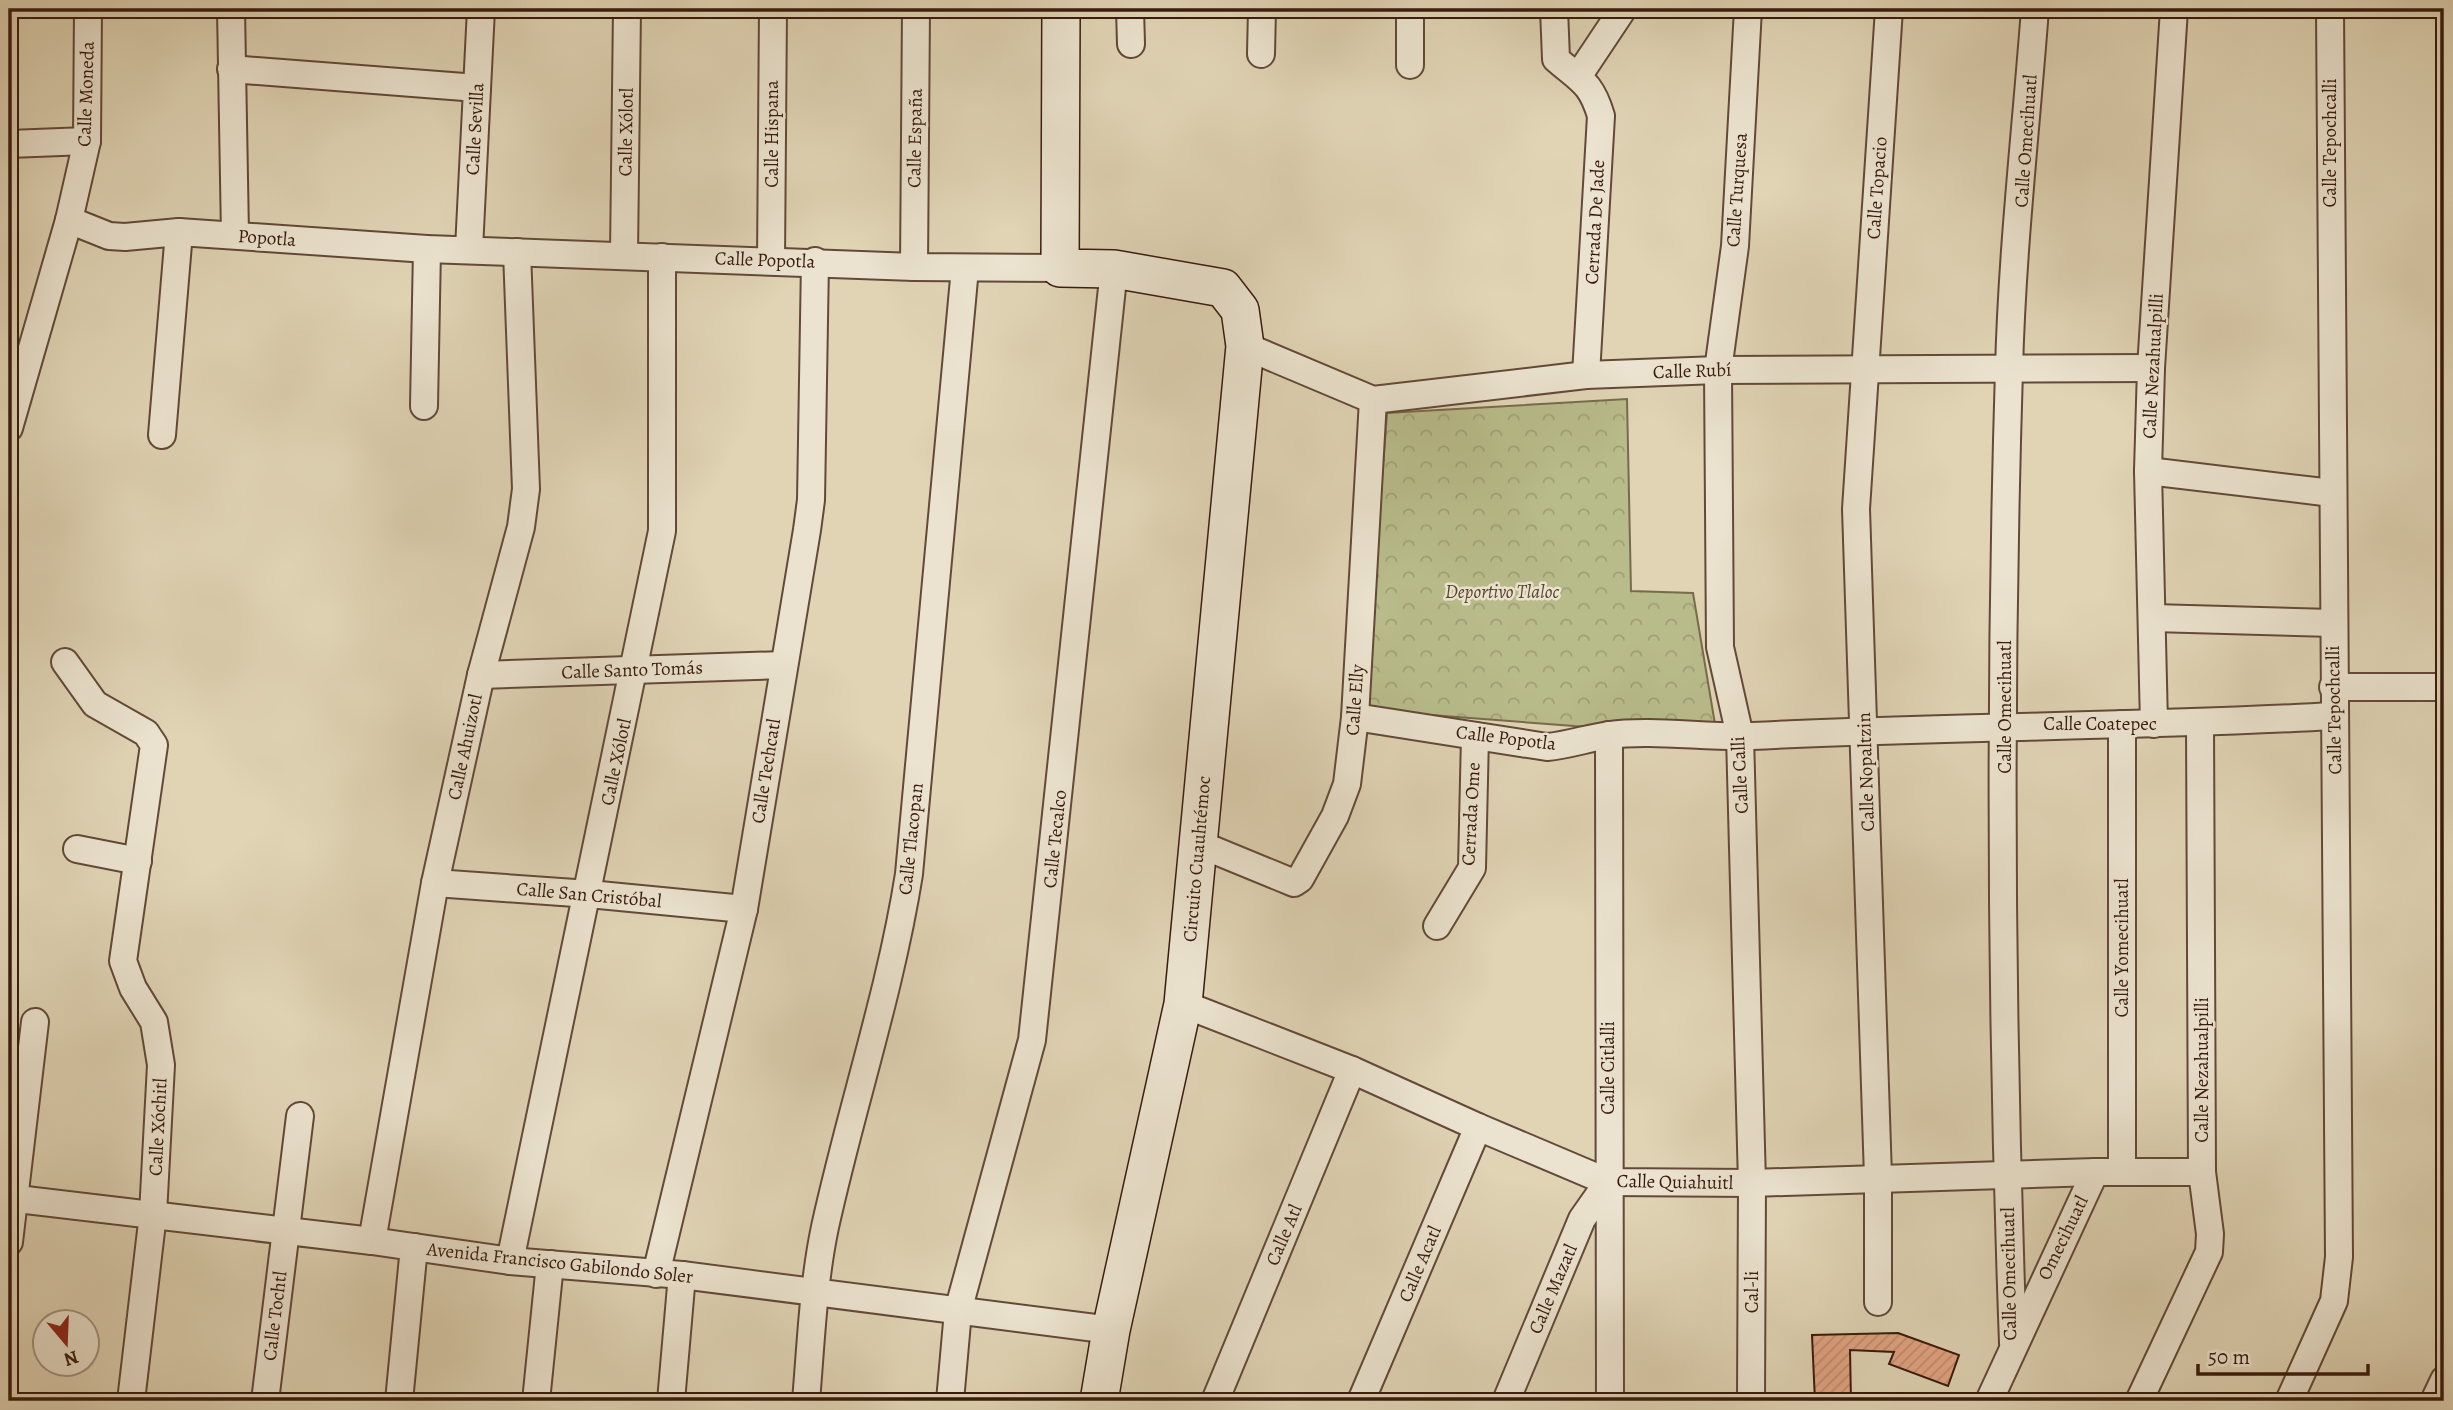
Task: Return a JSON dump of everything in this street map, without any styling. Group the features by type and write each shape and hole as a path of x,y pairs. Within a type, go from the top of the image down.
{"street":[{"name":"Calle Moneda","path":"9,428 69,220 87,141 89,9"},
{"path":"231,9 235,235"},
{"name":"Calle Sevilla","path":"469,249 481,9"},
{"name":"Calle Xólotl","path":"624,254 627,9"},
{"name":"Calle Hispana","path":"771,260 773,9"},
{"name":"Calle España","path":"914,267 916,9"},
{"path":"1061,9 1060,268 1114,269 1223,288 1243,328"},
{"path":"1130,9 1131,44"},
{"path":"1261,54 1262,9"},
{"path":"1410,9 1410,65"},
{"path":"1554,9 1556,59 1579,75 1623,9"},
{"name":"Calle Turquesa","path":"1718,370 1734,246 1748,9"},
{"name":"Calle Topacio","path":"1864,367 1889,9"},
{"name":"Calle Omecihuatl","path":"1989,1401 2014,1343 2007,1174 2004,725 2009,367 2035,9"},
{"name":"Calle Nezahualpilli","path":"2154,724 2148,471 2151,368 2174,9"},
{"name":"Calle Tepochcalli","path":"2289,1401 2334,1301 2339,1257 2330,9"},
{"path":"231,69 477,88"},
{"name":"Cerrada De Jade","path":"1579,75 1595,97 1601,116 1586,375"},
{"path":"9,144 87,141"},
{"name":"Popotla","path":"69,220 109,236 179,232 427,249 469,249"},
{"path":"162,435 179,232"},
{"path":"424,406 427,249"},
{"name":"Calle Popotla","path":"469,249 914,267 1060,268"},
{"name":"Calle Ahuizotl","path":"372,1241 435,883 481,675 522,527 526,489 517,252"},
{"name":"Calle Xólotl","path":"510,1261 636,669 662,531 662,257"},
{"name":"Calle Techcatl","path":"671,1401 669,1275 744,909 811,500 815,261"},
{"name":"Calle Tlacopan","path":"806,1401 815,1294 825,1227 897,949 909,874 965,268"},
{"name":"Calle Tecalco","path":"950,1401 958,1311 1032,1040 1114,269"},
{"name":"Calle Rubí","path":"1243,328 1373,400 1586,375 1864,367 2151,368"},
{"name":"Circuito Cuauhtémoc","path":"1099,1401 1111,1330 1183,1004 1243,328"},
{"name":"Calle Nopaltzin","path":"1864,367 1856,509 1878,1177 1878,1302"},
{"name":"Calle Calli","path":"1718,370 1720,647 1740,736 1752,1183"},
{"name":"Calle Elly","path":"1199,844 1286,882 1294,883 1300,879 1335,816 1347,784 1355,717 1373,400"},
{"path":"2148,471 2332,493"},
{"path":"2153,618 2333,623"},
{"name":"Calle Xóchitl","path":"65,662 95,704 146,733 154,745 123,961 133,988 153,1022 161,1065 153,1214 131,1401"},
{"name":"Calle Santo Tomás","path":"481,675 783,665"},
{"path":"2333,687 2444,687"},
{"name":"Calle Coatepec","path":"1740,736 2004,725 2200,723 2334,716"},
{"name":"Calle Popotla","path":"1355,717 1547,747 1577,744 1609,735 1740,736"},
{"name":"Calle Nezahualpilli","path":"2139,1401 2208,1252 2210,1234 2202,1172 2200,723"},
{"name":"Calle Yomecihuatl","path":"2122,724 2122,1172"},
{"name":"Calle Citlalli","path":"1609,735 1610,1401"},
{"name":"Cerrada Ome","path":"1437,926 1472,868 1475,736"},
{"path":"77,849 138,861"},
{"name":"Calle San Cristóbal","path":"435,883 744,909"},
{"name":"Calle Quiahuitl","path":"1183,1004 1352,1070 1608,1182 1752,1183 1878,1177 2202,1172"},
{"path":"9,1242 11,1198 35,1022"},
{"name":"Calle Atl","path":"1215,1401 1352,1070"},
{"name":"Calle Tochtl","path":"265,1401 300,1116"},
{"name":"Calle Acatl","path":"1361,1401 1478,1127"},
{"name":"Omecihuatl","path":"2014,1343 2095,1172"},
{"name":"Calle Mazatl","path":"1506,1401 1582,1219 1608,1182"},
{"name":"Cal-li","path":"1751,1401 1752,1183"},
{"name":"Avenida Francisco Gabilondo Soler","path":"11,1198 285,1230 510,1261 669,1275 1111,1330"},
{"path":"399,1401 414,1247"},
{"path":"536,1401 550,1264"},
{"path":"2434,1401 2444,1380"}],"green space":[{"name":"Deportivo Tlaloc","path":"1627,399 1631,591 1693,593 1716,730 1574,726 1365,710 1387,413"}],"building":[{"path":"1898,1333 1959,1355 1948,1386 1889,1364 1894,1352 1850,1350 1851,1401 1815,1401 1812,1335"}]}
